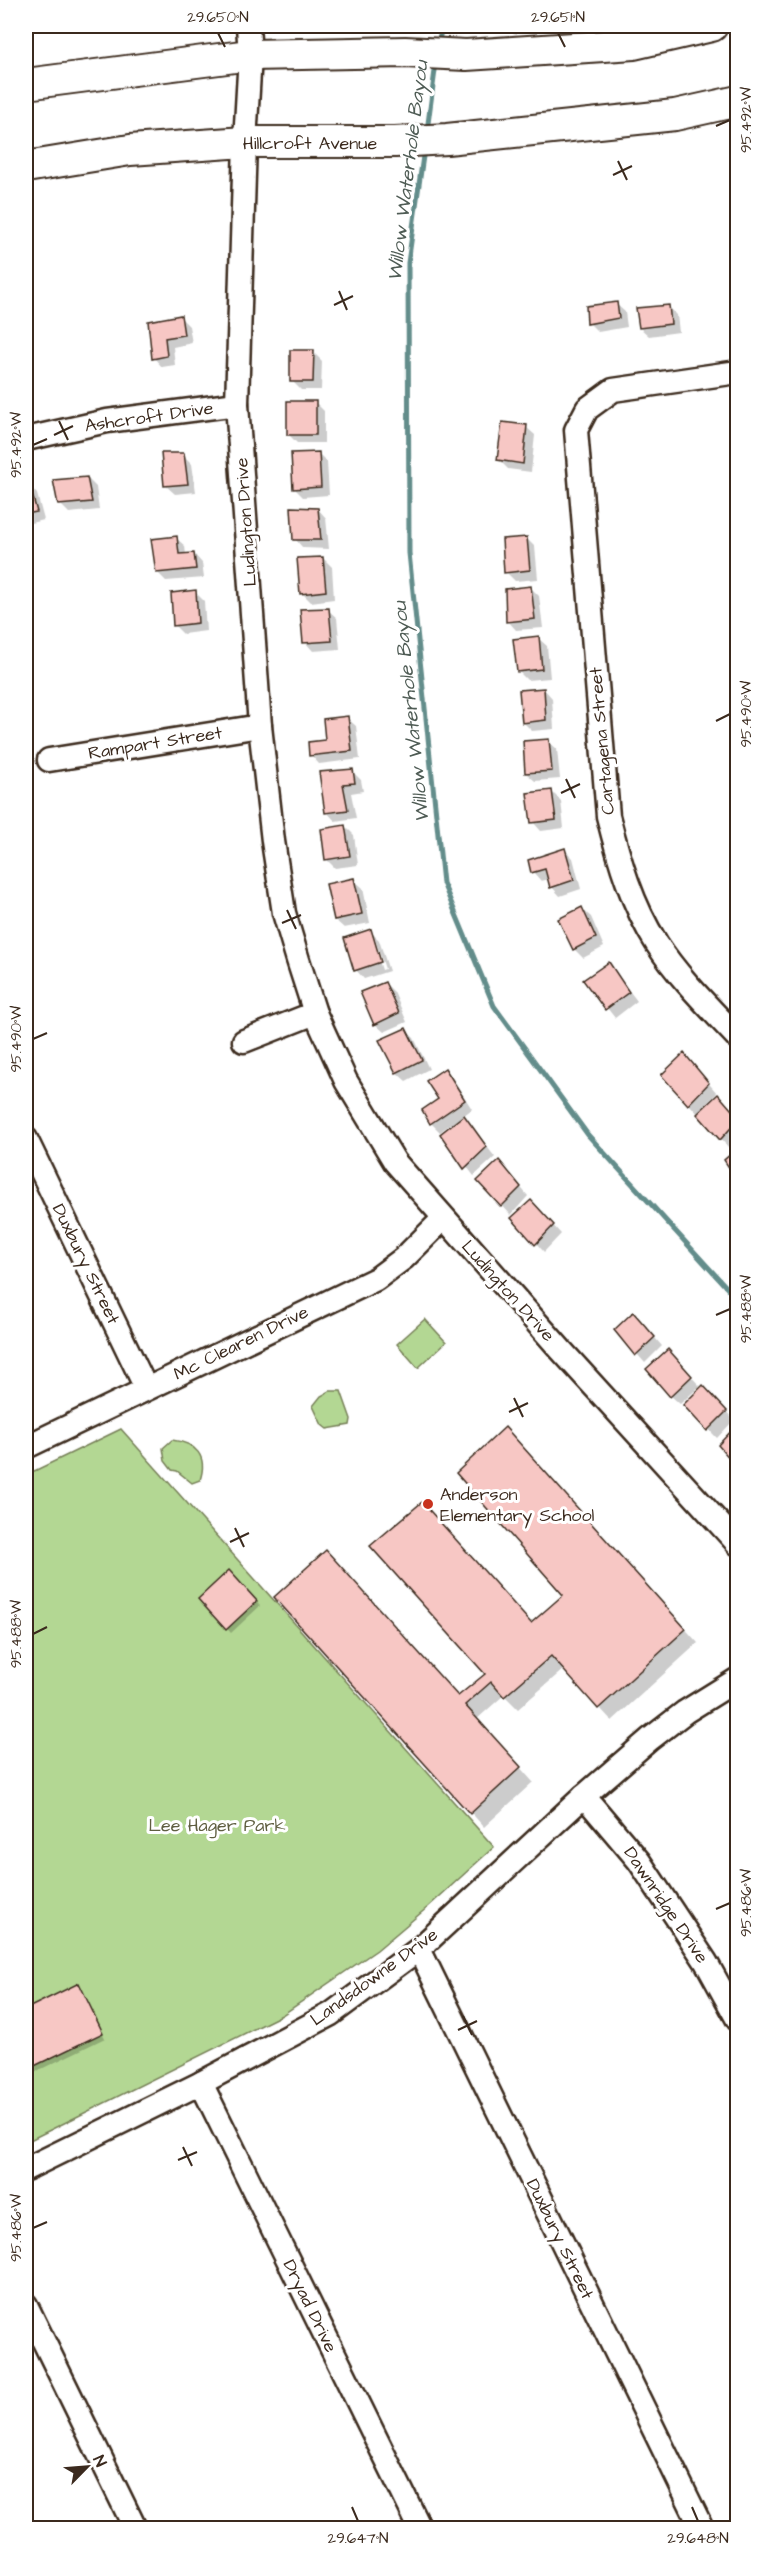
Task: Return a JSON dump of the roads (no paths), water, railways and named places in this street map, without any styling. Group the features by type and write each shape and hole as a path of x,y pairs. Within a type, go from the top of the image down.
{"main road":[{"path":"26,84 250,55 405,52 466,55 634,44 712,26"},
{"name":"Hillcroft Avenue","path":"26,167 130,150 244,142 395,142 447,139 675,115 738,101"}],"street":[{"name":"Ludington Drive","path":"248,26 250,55 244,142 237,404 260,726 273,841 284,913 315,1013 346,1081 396,1162 443,1219 738,1544"},
{"name":"Cartagena Street","path":"738,372 612,390 587,409 576,430 608,816 620,864 638,908 657,944 681,976 738,1038"},
{"name":"Ashcroft Drive","path":"26,439 107,421 237,404"},
{"name":"Rampart Street","path":"49,760 260,726"},
{"path":"244,1041 315,1013"},
{"name":"Duxbury Street","path":"26,1140 146,1388"},
{"name":"Mc Clearen Drive","path":"26,1447 376,1278 405,1258 443,1219"},
{"name":"Landsdowne Drive","path":"26,2169 201,2083 331,2014 419,1949 584,1796 658,1733 738,1679"},
{"name":"Dawnridge Drive","path":"584,1796 639,1861 706,1962 738,2020"},
{"name":"Duxbury Street","path":"419,1949 702,2529"},
{"name":"Dryad Drive","path":"201,2083 420,2529"},
{"path":"26,2305 135,2529"}],"waterway":[{"name":"Willow Waterhole Bayou","path":"439,45 441,26"},
{"name":"Willow Waterhole Bayou","path":"427,131 436,63"},
{"name":"Willow Waterhole Bayou","path":"424,149 408,263 409,553 443,883 494,1006 588,1135 738,1300"}],"place":[{"name":"Anderson Elementary School","path":"428,1504"}],"park label":[{"name":"Lee Hager Park","path":"217,1825"}]}
